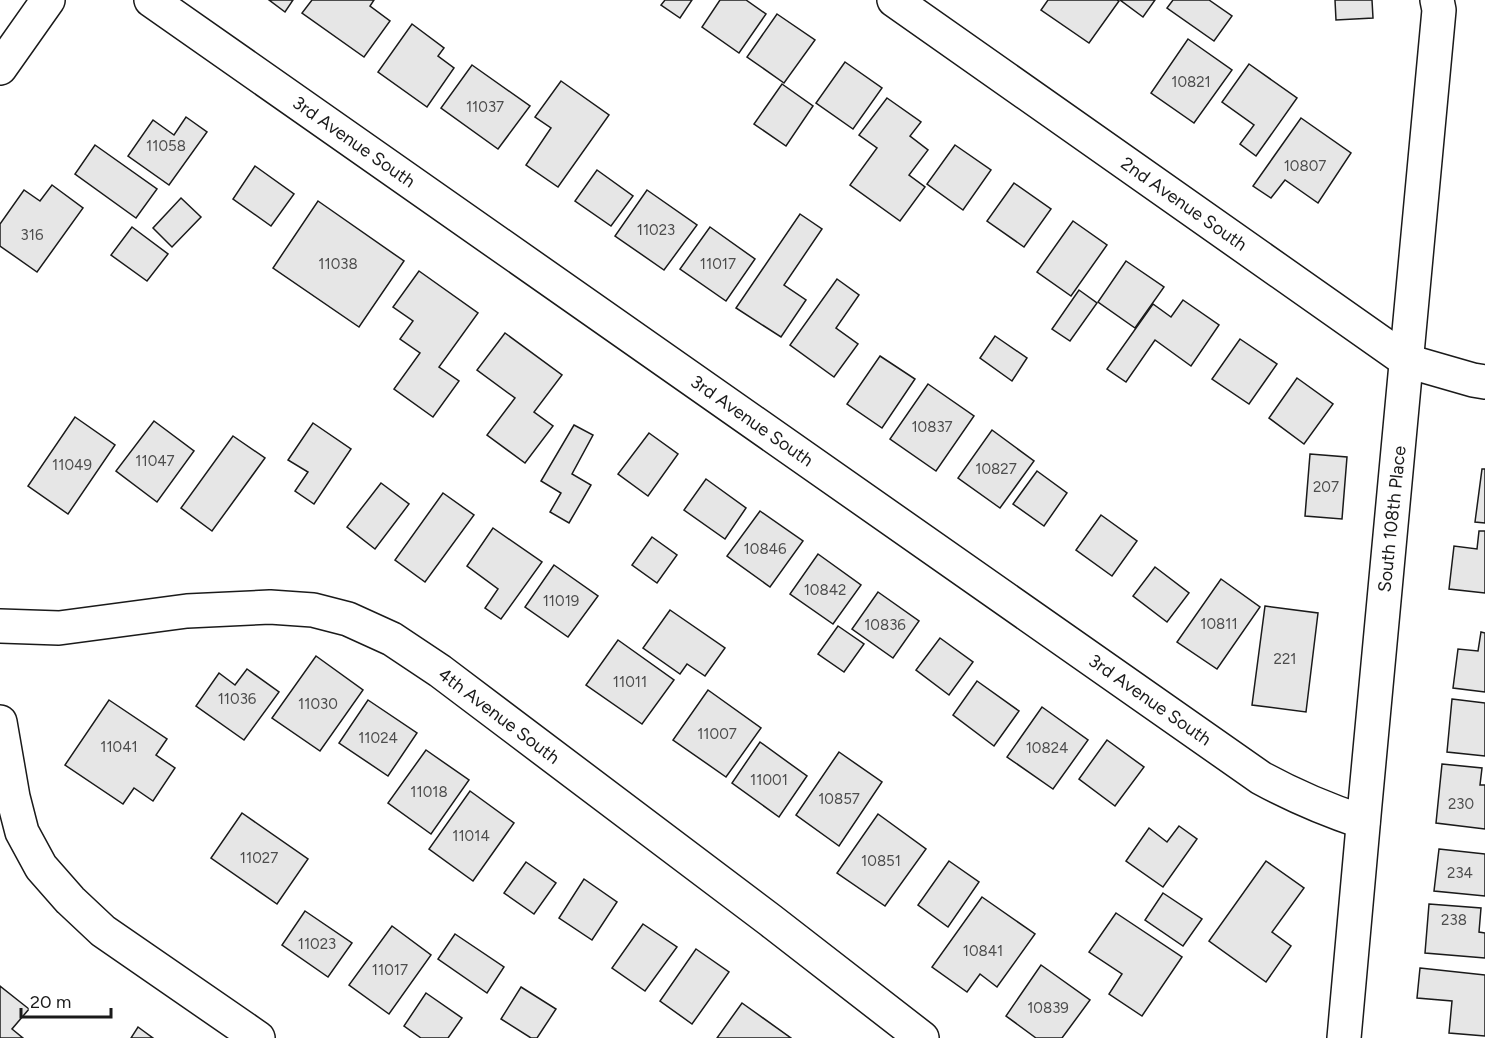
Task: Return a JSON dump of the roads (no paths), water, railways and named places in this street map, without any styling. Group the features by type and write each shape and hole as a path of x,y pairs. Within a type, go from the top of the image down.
{"street":[{"path":"0,68 48,0"},
{"name":"3rd Avenue South","path":"151,0 1261,778 1332,812 1363,822"},
{"name":"2nd Avenue South","path":"894,0 1407,361 1485,382"},
{"name":"South 108th Place","path":"1344,1038 1439,10 1437,0"},
{"name":"4th Avenue South","path":"0,626 59,628 187,611 270,607 313,610 348,619 366,627 392,639 440,671 770,920 922,1038"},
{"path":"0,722 13,797 22,832 41,867 70,900 103,931 258,1038"}]}
